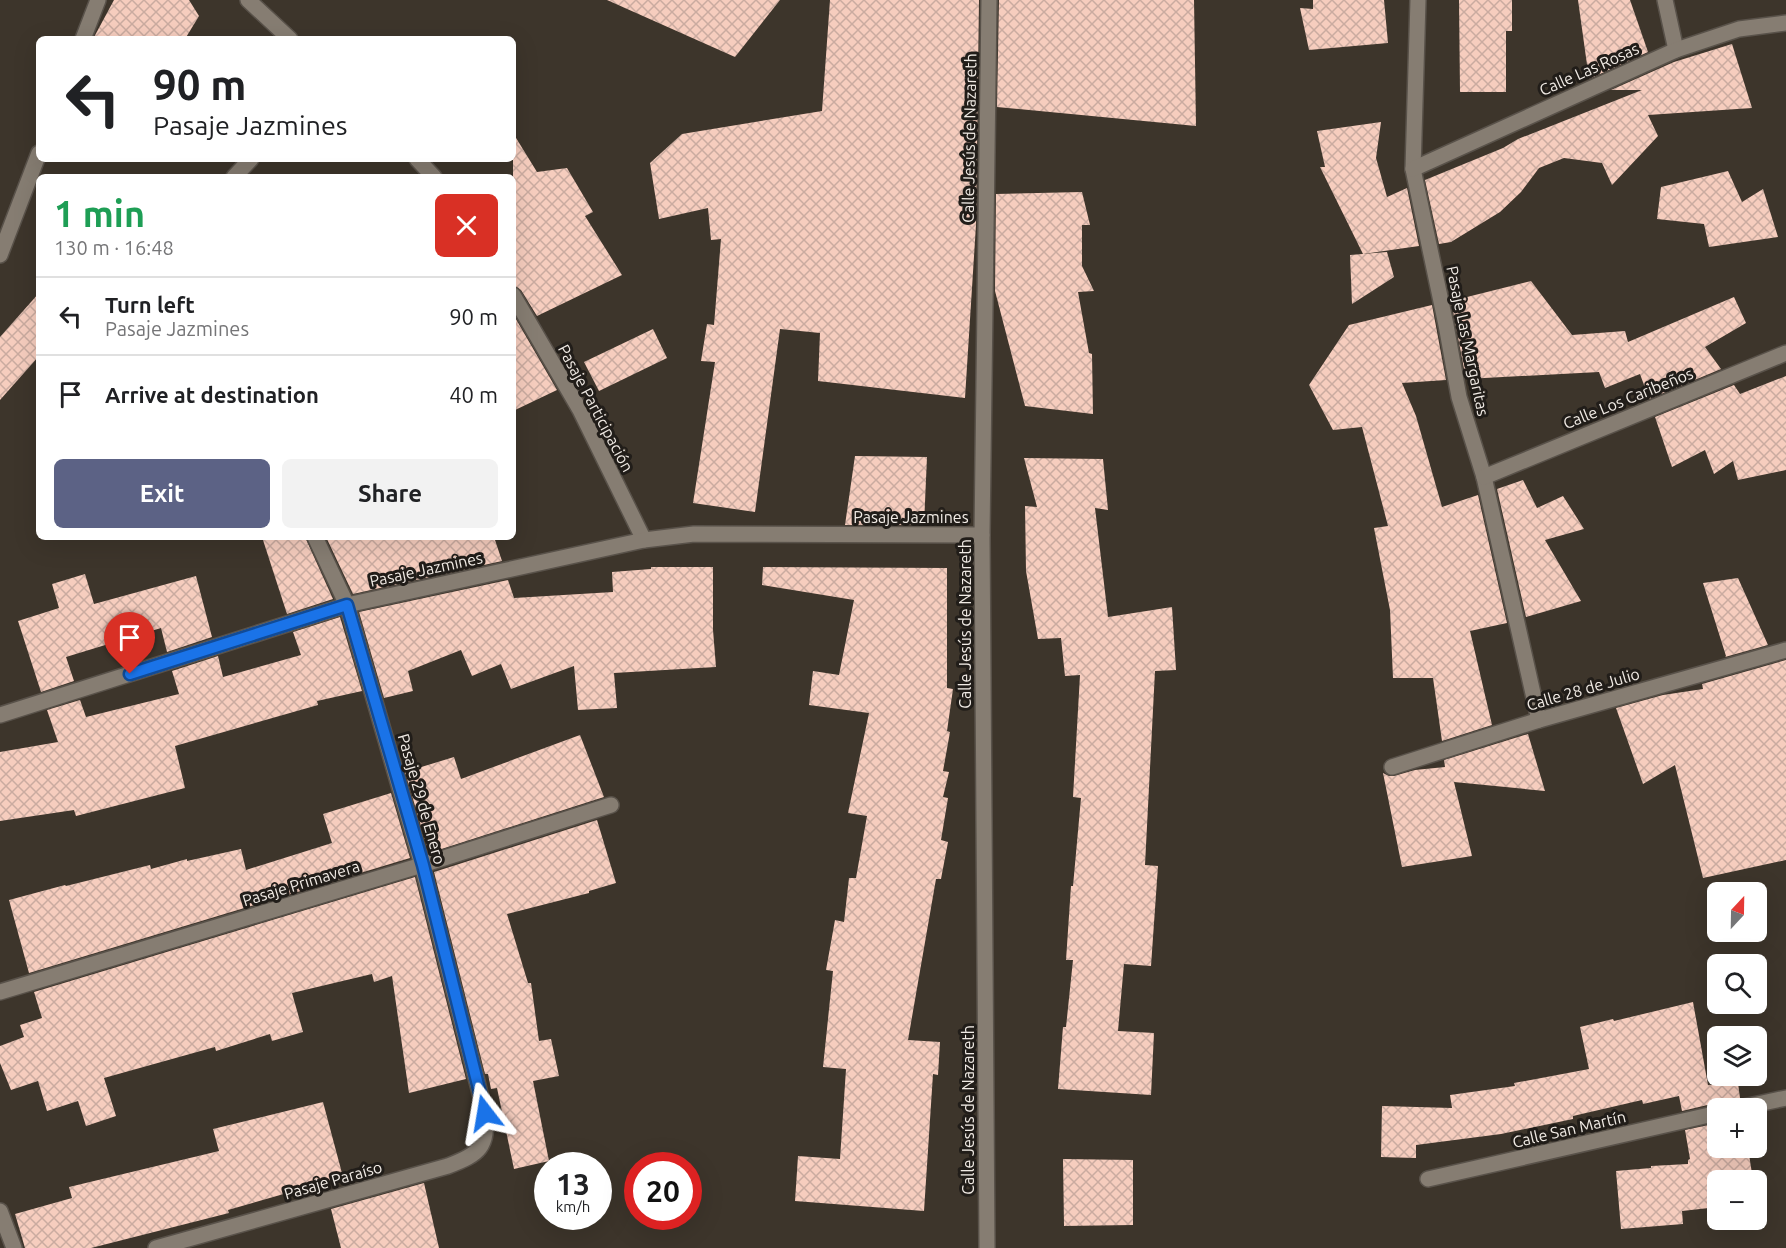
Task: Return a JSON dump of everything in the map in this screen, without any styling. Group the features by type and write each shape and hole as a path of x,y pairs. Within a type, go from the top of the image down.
{"street":[{"path":"84,36 98,0"},
{"path":"248,0 287,36"},
{"name":"Calle Jesús de Nazareth","path":"987,1248 982,535 989,0"},
{"name":"Pasaje Las Margaritas","path":"1418,0 1413,169 1459,397 1484,477 1539,720"},
{"path":"1665,0 1676,50"},
{"name":"Calle Las Rosas","path":"1413,169 1676,50 1739,29 1786,23"},
{"path":"0,255 36,161"},
{"path":"237,174 248,162"},
{"path":"420,162 431,174"},
{"name":"Pasaje Participación","path":"516,300 580,411 644,540"},
{"name":"Calle Los Caribeños","path":"1484,477 1786,353"},
{"name":"Pasaje Jazmines","path":"0,715 347,605 644,540 694,534 982,535"},
{"name":"Pasaje 29 de Enero","path":"316,540 347,605 423,865 485,1113"},
{"name":"Calle 28 de Julio","path":"1392,767 1539,720 1786,650"},
{"name":"Pasaje Primavera","path":"0,992 423,865 611,805"},
{"path":"1767,1102 1786,1098"},
{"name":"Pasaje Paraíso","path":"156,1248 464,1160 484,1142 485,1113"},
{"name":"Calle San Martín","path":"1428,1179 1707,1116"},
{"path":"0,1210 14,1248"}],"building":[{"path":"114,0 189,0 199,16 187,36 95,36"},
{"path":"607,0 780,0 735,57"},
{"path":"830,0 979,0 976,225 965,398 818,381 820,333 780,329 755,512 693,503 715,362 701,361 707,324 714,325 721,239 711,240 708,208 659,219 650,163 682,134 822,111"},
{"path":"999,0 1194,0 1196,126 997,107"},
{"path":"1313,0 1384,0 1388,43 1309,50 1300,8 1313,9"},
{"path":"1459,0 1512,0 1512,31 1506,31 1506,92 1460,92"},
{"path":"1578,0 1630,0 1648,52 1589,79"},
{"path":"1732,44 1752,108 1648,115 1658,136 1612,185 1602,163 1564,158 1539,168 1521,192 1500,212 1451,242 1439,244 1425,180 1503,148 1518,139 1642,90 1611,90 1674,62"},
{"path":"1381,122 1376,158 1387,197 1407,188 1419,246 1363,254 1320,167 1325,167 1317,131"},
{"path":"516,138 537,172 567,168 593,212 585,216 622,275 537,316 521,290 516,287 516,174 513,174 513,162 516,162"},
{"path":"1728,171 1742,202 1763,189 1778,237 1709,247 1704,224 1657,219 1661,187"},
{"path":"1082,192 1090,225 1082,225 1082,266 1094,291 1078,292 1089,353 1092,354 1093,414 1025,406 995,291 996,194"},
{"path":"1387,252 1394,277 1352,304 1350,255"},
{"path":"1531,281 1572,335 1625,331 1628,342 1734,297 1746,323 1705,347 1721,369 1649,399 1640,374 1605,388 1599,372 1466,379 1451,301"},
{"path":"36,296 36,359 0,400 0,337"},
{"path":"1432,305 1446,380 1402,383 1416,416 1442,507 1478,495 1507,623 1470,631 1492,725 1442,741 1433,678 1393,678 1390,610 1374,528 1388,526 1362,427 1333,430 1309,385 1349,325"},
{"path":"516,319 557,390 516,410"},
{"path":"653,329 667,358 599,391 584,362"},
{"path":"1786,376 1786,470 1738,480 1733,461 1714,474 1705,450 1672,467 1655,417 1734,385 1740,394"},
{"path":"855,456 927,457 924,525 845,525"},
{"path":"1024,458 1103,459 1108,510 1095,508 1108,617 1172,607 1176,670 1155,671 1145,865 1158,866 1151,966 1124,964 1118,1031 1154,1033 1151,1095 1058,1089 1063,1027 1066,1027 1073,960 1066,960 1071,886 1073,886 1081,798 1073,797 1080,675 1065,676 1061,638 1038,639 1026,571 1025,506 1037,507"},
{"path":"1523,480 1537,508 1563,496 1584,529 1545,540 1581,601 1526,617 1497,489"},
{"path":"263,540 306,540 333,599 287,614"},
{"path":"327,540 495,540 502,561 353,594"},
{"path":"651,567 713,567 713,630 716,667 614,673 617,708 578,710 574,666 511,689 501,664 472,676 461,650 408,671 413,691 384,698 359,612 508,580 514,598 613,592 612,572 651,569"},
{"path":"763,567 947,568 947,688 953,689 947,731 950,732 943,771 949,772 943,797 948,798 941,840 948,842 941,879 936,879 908,1040 940,1042 938,1075 933,1074 924,1211 795,1201 798,1156 840,1159 846,1069 823,1067 833,971 826,970 835,920 844,922 849,878 856,878 867,816 848,813 869,713 809,705 813,671 839,675 854,600 762,585"},
{"path":"85,574 94,604 196,576 212,637 167,652 161,628 66,657 74,681 41,692 18,621 59,608 52,584"},
{"path":"1738,578 1768,645 1725,657 1703,583"},
{"path":"340,617 362,691 317,701 318,705 175,746 185,788 76,816 74,810 0,821 0,752 58,742 47,710 80,700 86,717 179,694 172,671 218,656 223,677 301,655 293,632"},
{"path":"1786,660 1786,860 1703,878 1675,765 1643,784 1616,708 1663,695 1703,689 1702,684"},
{"path":"1528,734 1545,791 1454,782 1472,856 1402,867 1383,773 1394,776 1415,770 1445,767 1444,760"},
{"path":"580,735 604,797 429,853 405,772 454,757 461,779"},
{"path":"391,793 410,858 29,973 9,900 150,865 151,869 187,859 187,861 241,849 246,870 332,843 323,814"},
{"path":"597,820 616,883 589,891 589,893 507,914 528,983 531,983 539,1041 551,1039 559,1076 533,1081 547,1152 534,1152 534,1164 514,1169 497,1088 491,1089 488,1074 485,1074 434,872"},
{"path":"415,877 466,1079 409,1093 392,976 374,982 372,974 292,993 303,1032 272,1041 270,1034 216,1051 215,1047 104,1078 116,1116 86,1126 78,1101 47,1111 38,1081 11,1090 0,1063 0,1046 24,1037 20,1025 42,1018 34,992"},
{"path":"1693,1002 1707,1086 1738,1086 1740,1098 1707,1098 1707,1105 1682,1111 1679,1096 1643,1104 1642,1100 1573,1116 1573,1119 1501,1134 1416,1145 1416,1158 1381,1157 1382,1106 1452,1108 1450,1095 1515,1086 1514,1083 1589,1069 1580,1027 1613,1019 1614,1021"},
{"path":"323,1102 343,1177 228,1210 229,1213 91,1248 25,1248 15,1214 72,1198 69,1187 219,1151 213,1129"},
{"path":"1707,1125 1707,1158 1750,1158 1751,1170 1707,1170 1707,1208 1682,1211 1683,1224 1621,1229 1616,1171 1688,1164 1690,1159 1685,1130"},
{"path":"1063,1159 1133,1160 1133,1225 1064,1226"},
{"path":"424,1183 439,1248 341,1248 331,1209"}],"route":[{"path":"130,674 347,605 423,865 485,1113"}]}
